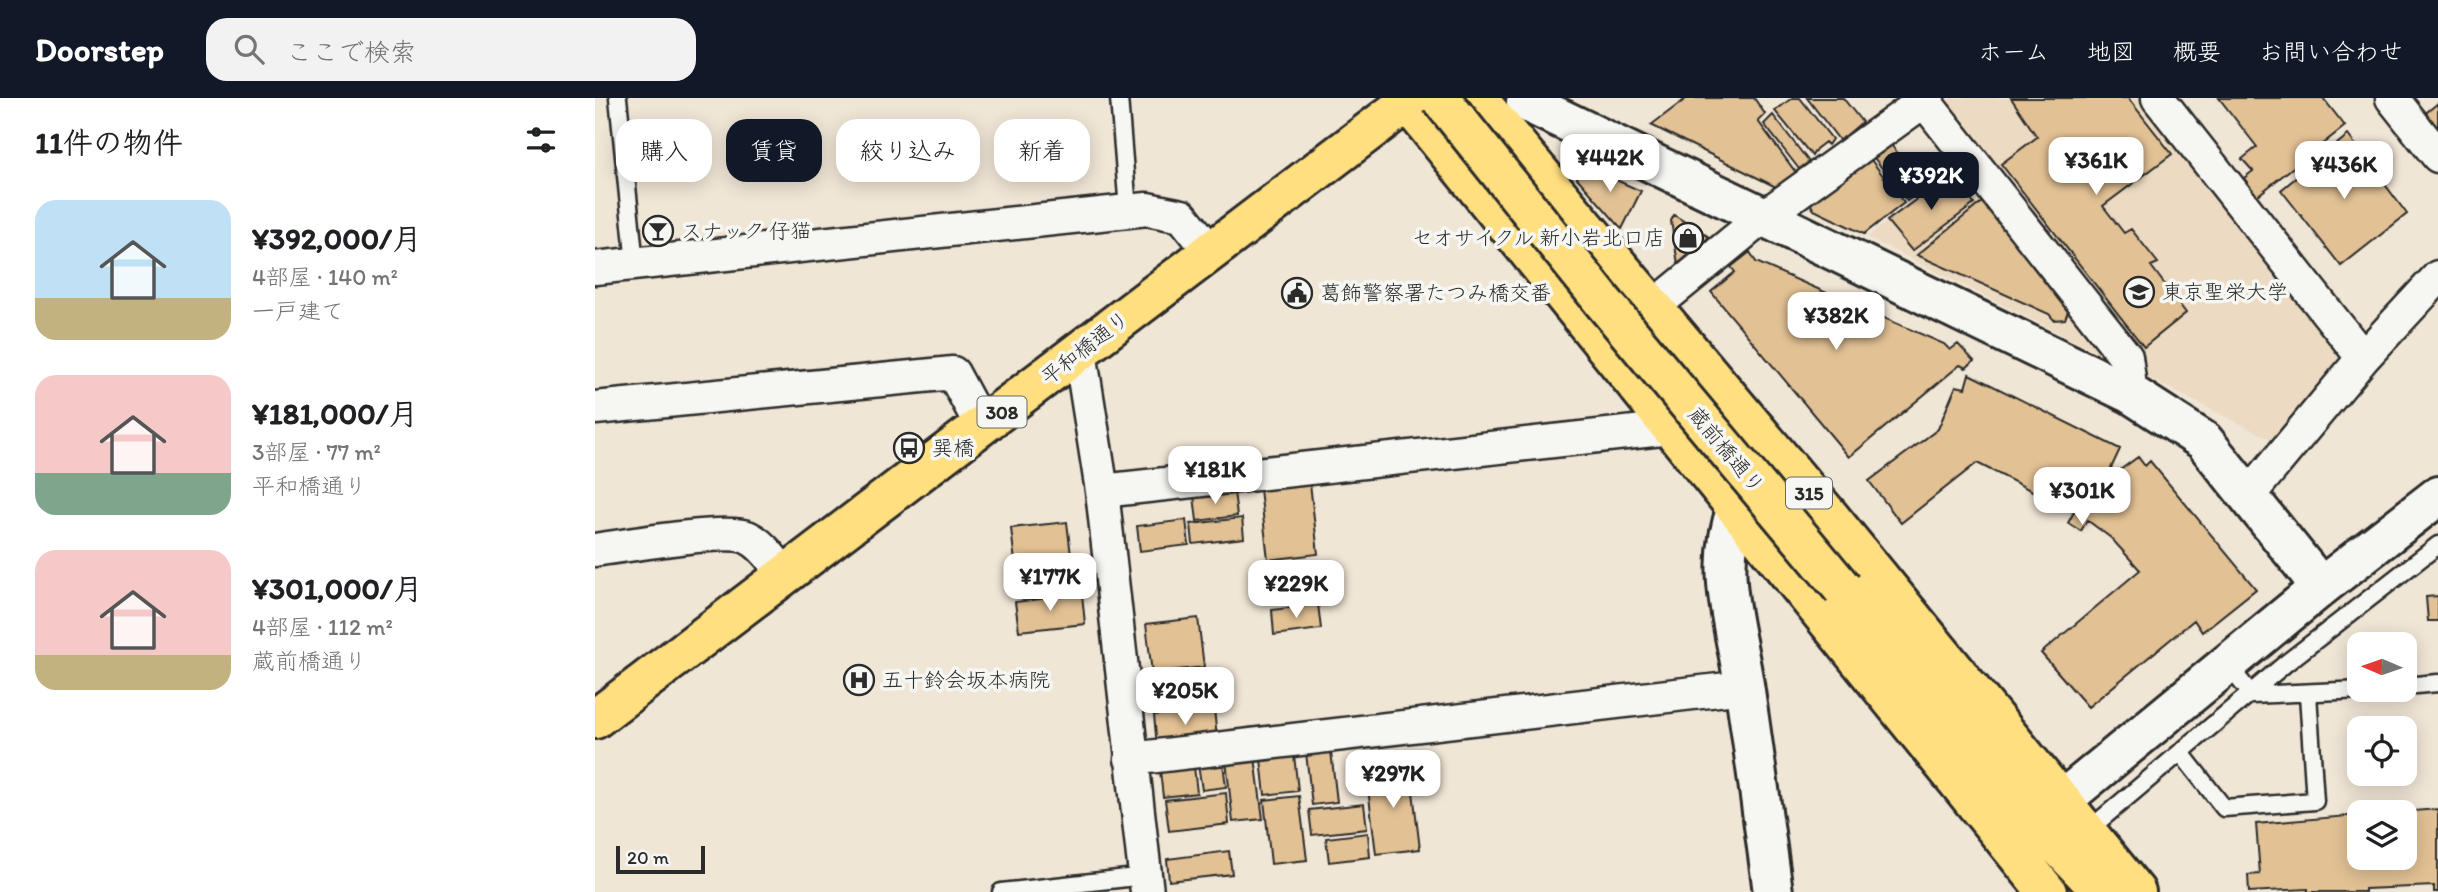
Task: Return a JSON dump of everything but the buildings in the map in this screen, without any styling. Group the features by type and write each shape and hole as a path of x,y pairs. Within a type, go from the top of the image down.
{"main road":[{"name":"315","path":"1477,98 1830,517 2053,816 2087,832 2136,892"},
{"name":"平和橋通り","path":"595,719 982,427 1209,251 1416,99"},
{"path":"1416,99 1671,428 2047,892"},
{"name":"蔵前橋通り","path":"1416,99 1604,303 1843,589 2053,816 2102,892"},
{"name":"蔵前橋通り","path":"2053,816 2085,892"}],"street":[{"path":"2158,98 2363,358"},
{"path":"2392,98 2438,156"},
{"path":"1652,308 1763,217 1925,99 2126,357 2131,394"},
{"path":"1526,102 2131,394 2204,442 2321,587"},
{"path":"595,268 1147,209 1182,216 1209,251"},
{"path":"2248,496 2363,358 2438,277"},
{"path":"1080,352 1101,491 1146,884"},
{"path":"595,408 953,373 982,427"},
{"path":"1101,491 1671,428"},
{"path":"2053,816 2227,664 2438,496"},
{"path":"1737,508 1725,551 1725,578 1744,687 1773,892"},
{"path":"595,550 720,535 745,536 760,546 785,575"},
{"path":"1131,760 1744,687"}],"lane":[{"path":"618,98 635,264"},
{"path":"1119,98 1128,210"},
{"path":"2087,832 2252,695 2285,664 2438,545"},
{"path":"2227,664 2252,695"},
{"path":"2417,685 2438,683"},
{"path":"2252,695 2347,691"},
{"path":"2181,754 2224,808 2315,801 2308,694"},
{"path":"1001,892 1146,884"}],"shaded area":[{"name":"東京聖栄大学","path":"1951,98 2144,98 2345,352 2276,442 1867,237 1959,168 1925,123"}],"place":[{"name":"スナック 仔猫","path":"658,231"},
{"name":"セオサイクル 新小岩北口店","path":"1688,238"},
{"name":"東京聖栄大学","path":"2139,292"},
{"name":"葛飾警察署たつみ橋交番","path":"1297,293"},
{"name":"巽橋","path":"909,448"},
{"name":"五十鈴会坂本病院","path":"859,680"}]}
